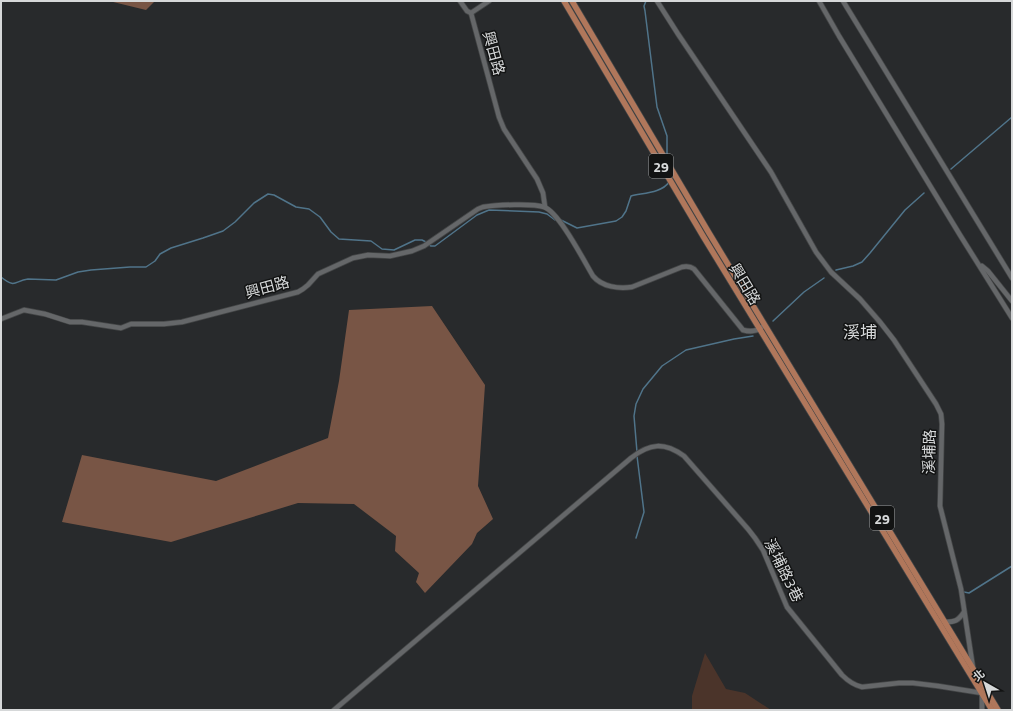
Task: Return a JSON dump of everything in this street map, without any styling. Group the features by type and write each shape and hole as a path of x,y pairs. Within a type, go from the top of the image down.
{"main road":[{"name":"興田路","path":"564,1 759,329"},
{"name":"興田路","path":"572,1 765,325"},
{"name":"溪埔路","path":"765,325 998,710"},
{"name":"溪埔路","path":"759,329 992,710"}],"street":[{"name":"興田路","path":"460,1 467,11 471,13 499,117 504,129 537,180 543,193 545,207"},
{"name":"興田路","path":"471,13 489,1"},
{"name":"溪埔路","path":"657,1 771,172 816,252 831,272 860,300 894,340 940,414 942,424 940,506 961,589 973,668 982,693 982,710"},
{"path":"819,1 960,235 1012,318"},
{"path":"844,1 1012,278"},
{"name":"興田路","path":"1,319 24,310 45,314 70,322 110,325 122,328 131,324 164,324 182,322 298,292 308,285 318,274 353,258 368,255 390,256 412,251 424,246 483,207 527,204 545,207 559,220 596,280 611,286 626,288 682,267 691,267 743,330 751,332 759,329"},
{"path":"978,262 988,271 1012,300"},
{"path":"759,329 765,325"},
{"name":"溪埔路3巷","path":"334,710 635,455 649,447 656,446 675,450 684,456 756,538 763,550 787,607 850,683 862,687 899,683 925,684 982,693"},
{"path":"945,622 955,621 960,618 964,612"}],"shaded area":[{"path":"109,1 155,1 146,10"},
{"path":"432,306 485,385 478,486 493,519 477,533 472,544 425,593 416,582 419,573 395,551 396,536 354,504 298,503 171,542 62,522 82,455 216,481 328,438 339,381 349,310"},
{"path":"705,653 726,689 745,693 771,710 692,710 692,696"}],"waterway":[{"path":"646,1 644,6 657,107 667,136 667,157"},
{"path":"951,169 1012,117"},
{"path":"561,220 577,228 616,221 622,217 626,211 631,196 652,192 666,186 669,182"},
{"path":"836,270 862,262 905,210 924,193"},
{"path":"1,277 10,283 15,283 28,279 56,280 78,272 91,270 146,267 155,261 160,254 171,248 223,231 235,222 254,203 268,194 274,195 296,207 309,209 320,217 331,232 339,239 371,241 382,249 394,250 415,240 422,240 426,242"},
{"path":"429,245 435,246 477,215 489,210 539,212 547,214 557,220"},
{"path":"773,321 804,292 824,278"},
{"path":"637,452 634,416 636,404 643,389 662,366 686,350 753,336"},
{"path":"636,538 644,512 637,456"},
{"path":"964,592 969,593 1012,566"}],"district":[{"name":"溪埔","path":"860,332"}]}
